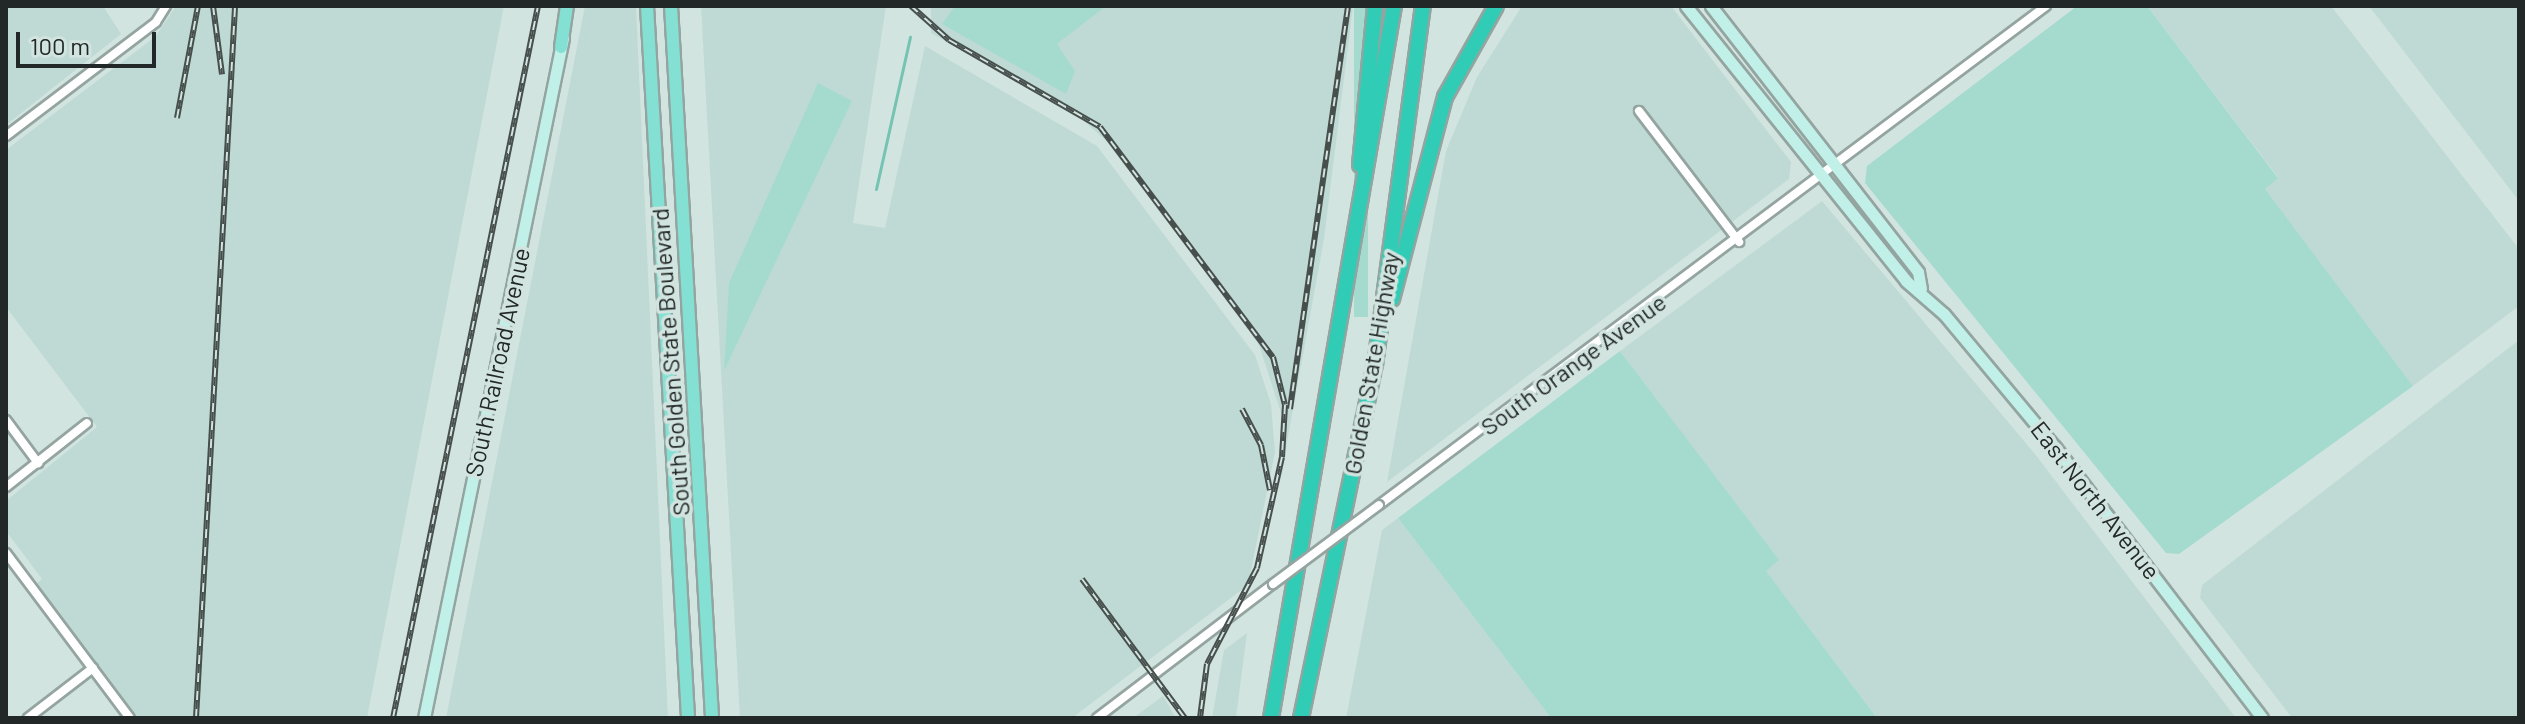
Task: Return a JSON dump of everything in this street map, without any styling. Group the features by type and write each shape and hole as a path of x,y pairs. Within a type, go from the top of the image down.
{"highway":[{"path":"1347,308 1375,6"},
{"name":"Golden State Highway","path":"1271,718 1347,308 1394,6"},
{"name":"Golden State Highway","path":"1301,718 1375,365 1423,6"},
{"path":"1375,365 1441,109 1496,6"}],"main road":[{"path":"561,47 568,6"},
{"name":"South Golden State Boulevard","path":"647,6 688,718"},
{"name":"South Golden State Boulevard","path":"671,6 712,718"}],"street":[{"name":"East North Avenue","path":"1686,6 1821,179 1906,281 1921,289 2055,447 2262,718"},
{"name":"East North Avenue","path":"1711,6 1918,272 1921,289"},
{"name":"South Orange Avenue","path":"1097,718 1379,505 1739,242 2046,6"},
{"path":"6,136 165,7"},
{"name":"South Railroad Avenue","path":"424,718 561,47"},
{"path":"1639,111 1739,242"},
{"path":"6,420 38,463"},
{"path":"6,487 87,423"},
{"path":"6,553 130,718"},
{"path":"28,718 93,668"}],"shaded area":[{"path":"6,6 103,6 121,34 6,125"},
{"path":"176,6 504,6 367,718 138,718 36,584 42,579 6,531 6,501 97,427 6,307 6,150 155,37"},
{"path":"585,6 636,6 668,718 446,718"},
{"path":"701,6 886,6 853,223 885,228 925,46 1097,146 1255,355 1271,404 1275,452 1248,585 1072,718 740,718"},
{"path":"931,6 1353,6 1324,239 1280,481 1282,416 1259,345 1129,161 1077,115 931,33"},
{"path":"1522,6 1671,6 1791,162 1789,179 1387,482 1446,151 1477,77"},
{"path":"2147,6 2331,6 2519,249 2519,306 2413,386 2264,188 2278,177"},
{"path":"2369,6 2519,6 2519,201"},
{"path":"1822,201 2035,454 2236,718 1877,718 1765,570 1778,560 1620,351"},
{"path":"2519,340 2519,718 2292,718 2200,598 2202,585"},
{"path":"1398,518 1551,718 1346,718 1382,530"},
{"path":"1247,633 1236,718 1212,718 1224,650"},
{"path":"1163,696 1176,718 1133,718"}],"green space":[{"path":"955,6 1106,6 1057,44 1075,71 1066,94 942,24"},
{"path":"1354,6 1368,6 1368,317 1354,317"},
{"path":"2077,6 2147,6 2278,178 2265,189 2413,386 2179,554 2166,553 1865,183 1867,166"},
{"path":"818,83 852,101 724,371 729,283"},
{"path":"1620,351 1779,560 1766,571 1877,718 1551,718 1398,518"}],"waterway":[{"path":"876,189 910,37"}],"railway":[{"path":"177,118 198,6"},
{"path":"213,6 222,74"},
{"path":"196,718 235,6"},
{"path":"393,718 538,6"},
{"path":"911,6 949,40 1100,127 1273,357 1285,405 1282,457 1257,568 1207,664 1200,718"},
{"path":"1290,409 1348,6"},
{"path":"1242,409 1261,445 1270,490"},
{"path":"1082,579 1185,718"}]}
